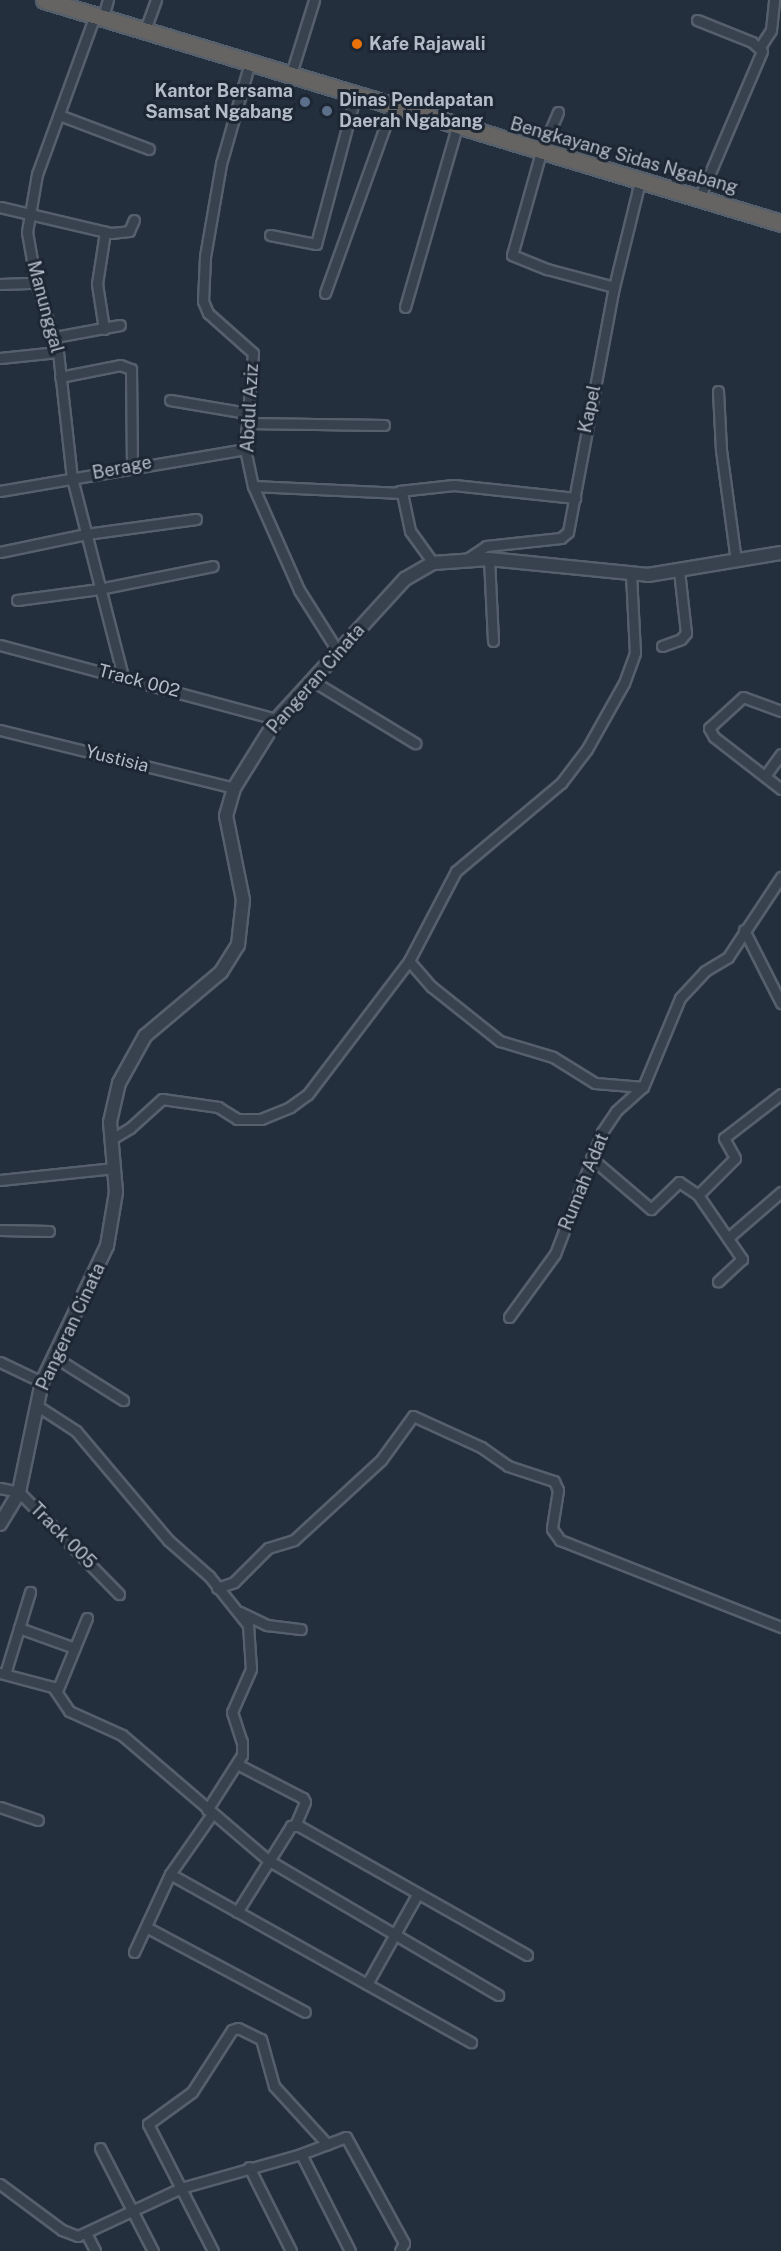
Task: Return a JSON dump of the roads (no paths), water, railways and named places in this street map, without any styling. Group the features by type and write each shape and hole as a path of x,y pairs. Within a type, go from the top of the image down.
{"highway":[{"name":"Bengkayang Sidas Ngabang","path":"50,1 457,127 781,223"}],"street":[{"name":"Manunggal","path":"108,0 99,16 59,115 37,174 28,214 36,283 58,352 72,478 123,676"},
{"path":"145,30 156,0"},
{"path":"291,75 315,0"},
{"path":"699,199 753,81 761,58 760,47 771,30 774,0"},
{"path":"697,20 760,47"},
{"name":"Abdul Aziz","path":"250,63 221,164 204,257 203,301 208,313 253,353 245,449 253,486 299,590 337,650"},
{"path":"270,235 316,244 356,94"},
{"path":"326,293 392,107"},
{"path":"558,112 541,152 513,257 614,287"},
{"path":"59,115 149,149"},
{"path":"405,308 457,127"},
{"name":"Kapel","path":"467,559 486,546 565,536 575,498 614,287 640,182"},
{"path":"0,207 105,232 129,231 134,220"},
{"path":"104,329 97,284 105,232"},
{"path":"0,284 36,283"},
{"path":"55,337 120,325"},
{"path":"0,358 58,352"},
{"path":"60,376 120,365 131,369 132,467"},
{"path":"718,392 721,450 736,561"},
{"path":"170,400 247,418 384,425"},
{"name":"Berage","path":"0,490 245,449"},
{"path":"253,486 396,492 454,485 575,498"},
{"path":"396,492 405,498 410,531 433,563"},
{"path":"0,552 86,534 196,519"},
{"name":"Pangeran Cinata","path":"0,1524 19,1492 42,1382 53,1356 92,1284 110,1230 114,1168 110,1140 119,1083 134,1052 159,1022 220,972 238,945 243,900 226,816 234,788 277,719 337,650 405,579 433,563 489,559 631,574 679,571 781,553"},
{"path":"489,559 493,641"},
{"path":"17,600 99,589 213,566"},
{"path":"663,646 681,639 686,633 679,571"},
{"path":"110,1140 162,1099 218,1107 237,1119 261,1119 291,1107 308,1094 409,961 456,872 561,783 587,749 624,683 635,653 631,574"},
{"name":"Track 002","path":"0,645 277,719"},
{"path":"311,680 415,743"},
{"path":"781,711 751,698 742,698 710,724 709,730 781,789"},
{"name":"Yustisia","path":"0,730 234,788"},
{"path":"765,776 781,754"},
{"name":"Rumah Adat","path":"509,1317 555,1254 591,1158 611,1117 643,1087 684,992 728,957 781,877"},
{"path":"744,930 781,1003"},
{"path":"409,961 432,987 500,1041 553,1057 595,1083 643,1087"},
{"path":"698,1195 735,1158 724,1138 781,1094"},
{"path":"591,1158 651,1209 679,1182 698,1195 729,1238 742,1261 718,1281"},
{"path":"0,1180 114,1168"},
{"path":"729,1238 781,1192"},
{"path":"0,1230 49,1231"},
{"path":"53,1356 123,1400"},
{"path":"0,1362 42,1382"},
{"path":"36,1405 76,1431 168,1540 238,1611 248,1625 252,1645 249,1678 232,1712 243,1750 210,1812 170,1874 134,1952"},
{"path":"217,1588 234,1582 268,1548 294,1540 374,1467 411,1417 417,1416 508,1466 554,1481 558,1490 552,1529 560,1540 781,1627"},
{"name":"Track 005","path":"0,1488 19,1492 119,1594"},
{"path":"30,1593 3,1674 42,1682 57,1691 69,1711 122,1735 268,1860 498,1995"},
{"path":"238,1611 267,1625 301,1629"},
{"path":"57,1691 87,1618"},
{"path":"19,1628 75,1648"},
{"path":"237,1764 303,1798 305,1802 295,1825 268,1860 237,1912"},
{"path":"0,1808 38,1820"},
{"path":"295,1825 528,1955"},
{"path":"170,1874 471,2042"},
{"path":"366,1984 418,1893"},
{"path":"146,1927 305,2012"},
{"path":"213,2251 148,2122 192,2092 208,2071 218,2046 235,2029 261,2039 274,2086 327,2144"},
{"path":"0,2184 66,2233 78,2236 181,2188 301,2154 341,2137 349,2140 405,2243 400,2251"},
{"path":"100,2148 153,2251"},
{"path":"301,2154 350,2251"},
{"path":"249,2167 291,2251"},
{"path":"86,2233 95,2251"}],"place":[{"name":"Kafe Rajawali","path":"357,44"},
{"name":"Kantor Bersama Samsat Ngabang","path":"305,102"},
{"name":"Dinas Pendapatan Daerah Ngabang","path":"327,111"}]}
